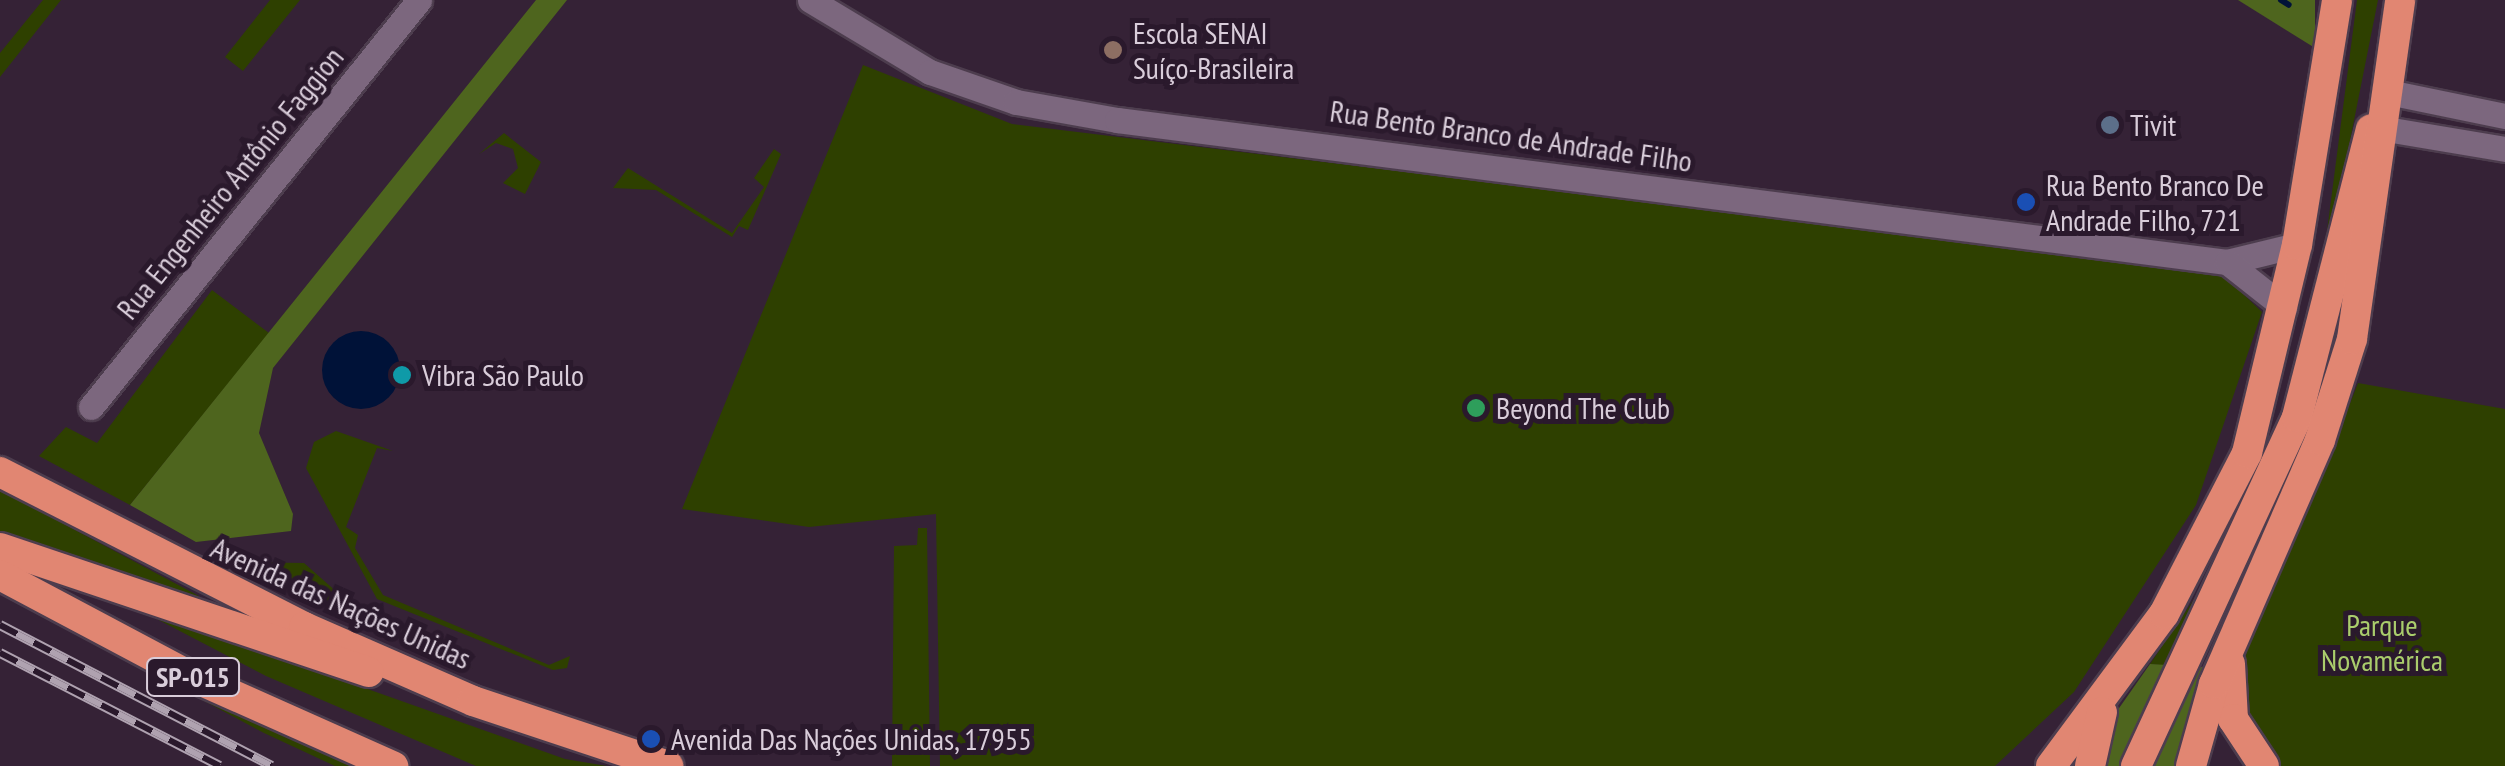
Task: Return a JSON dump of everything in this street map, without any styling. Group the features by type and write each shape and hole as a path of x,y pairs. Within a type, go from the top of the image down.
{"highway":[{"path":"2051,766 2105,700 2217,522 2248,453 2297,245 2337,0"},
{"path":"2192,766 2233,634 2320,440 2352,339 2393,93 2400,0"},
{"path":"2136,766 2255,515 2323,340 2395,40"},
{"name":"Avenida das Nações Unidas","path":"0,472 200,578 473,701 668,766"},
{"path":"0,548 195,620 473,701"},
{"name":"SP-015","path":"0,575 186,674 393,766"},
{"path":"2233,634 2232,719 2264,766"},
{"path":"2090,766 2105,700"}],"street":[{"name":"Rua Engenheiro Antônio Faggion","path":"92,407 419,0"},
{"name":"Rua Bento Branco de Andrade Filho","path":"810,0 930,72 1016,102 2227,262 2297,245"},
{"path":"2393,93 2505,116"},
{"path":"2386,130 2505,149"},
{"path":"2227,262 2284,307"}],"green space":[{"path":"43,0 61,0 0,77 0,53"},
{"path":"270,0 300,0 243,71 225,57"},
{"path":"536,0 567,0 273,368 259,433 293,514 291,531 196,542 130,505"},
{"path":"2238,0 2315,0 2315,48"},
{"path":"2357,0 2378,0 2338,201 2286,422 2171,666 2150,664 2215,568 2281,421 2324,254"},
{"name":"Beyond The Club","path":"863,65 1012,124 2219,271 2262,312 2196,505 2074,692 1995,766 940,766 936,514 809,527 682,509"},
{"path":"504,133 541,162 525,194 503,183 518,168 513,149 496,143 479,154"},
{"path":"774,149 781,154 748,230 739,226 732,237 656,190 613,188 628,168 732,233 764,187 754,178"},
{"path":"212,290 269,333 130,505 39,456 66,427 97,443"},
{"name":"Parque Novamérica","path":"2358,383 2505,409 2505,766 2280,766 2241,706 2249,626 2304,521"},
{"path":"336,431 393,451 377,448 346,527 358,535 355,548 383,595 549,665 570,656 567,668 553,670 377,599 306,468 314,442"},
{"path":"0,490 199,596 195,605 0,532"},
{"path":"918,528 927,528 930,766 892,766 894,546 917,545"},
{"path":"236,562 304,563 373,624 474,669 364,623"},
{"path":"0,592 180,685 357,766 335,766 264,733"},
{"path":"128,604 565,759 607,766 476,766 266,676"},
{"path":"2224,627 2183,766 2103,766 2110,721 2150,664 2203,667"}],"water":[{"path":"361,331 376,334 388,343 397,355 397,385 388,397 376,406 361,409 346,406 334,397 325,385 322,370 325,355 334,343 346,334"}],"waterway":[{"path":"2281,0 2289,5"}],"railway":[{"path":"0,625 272,766"},
{"path":"0,653 220,766"}],"place":[{"name":"Escola SENAI Suíço-Brasileira","path":"1113,50"},
{"name":"Tivit","path":"2110,125"},
{"name":"Rua Bento Branco De Andrade Filho, 721","path":"2026,202"},
{"name":"Vibra São Paulo","path":"402,375"},
{"name":"Beyond The Club","path":"1476,408"},
{"name":"Avenida Das Nações Unidas, 17955","path":"651,739"}]}
